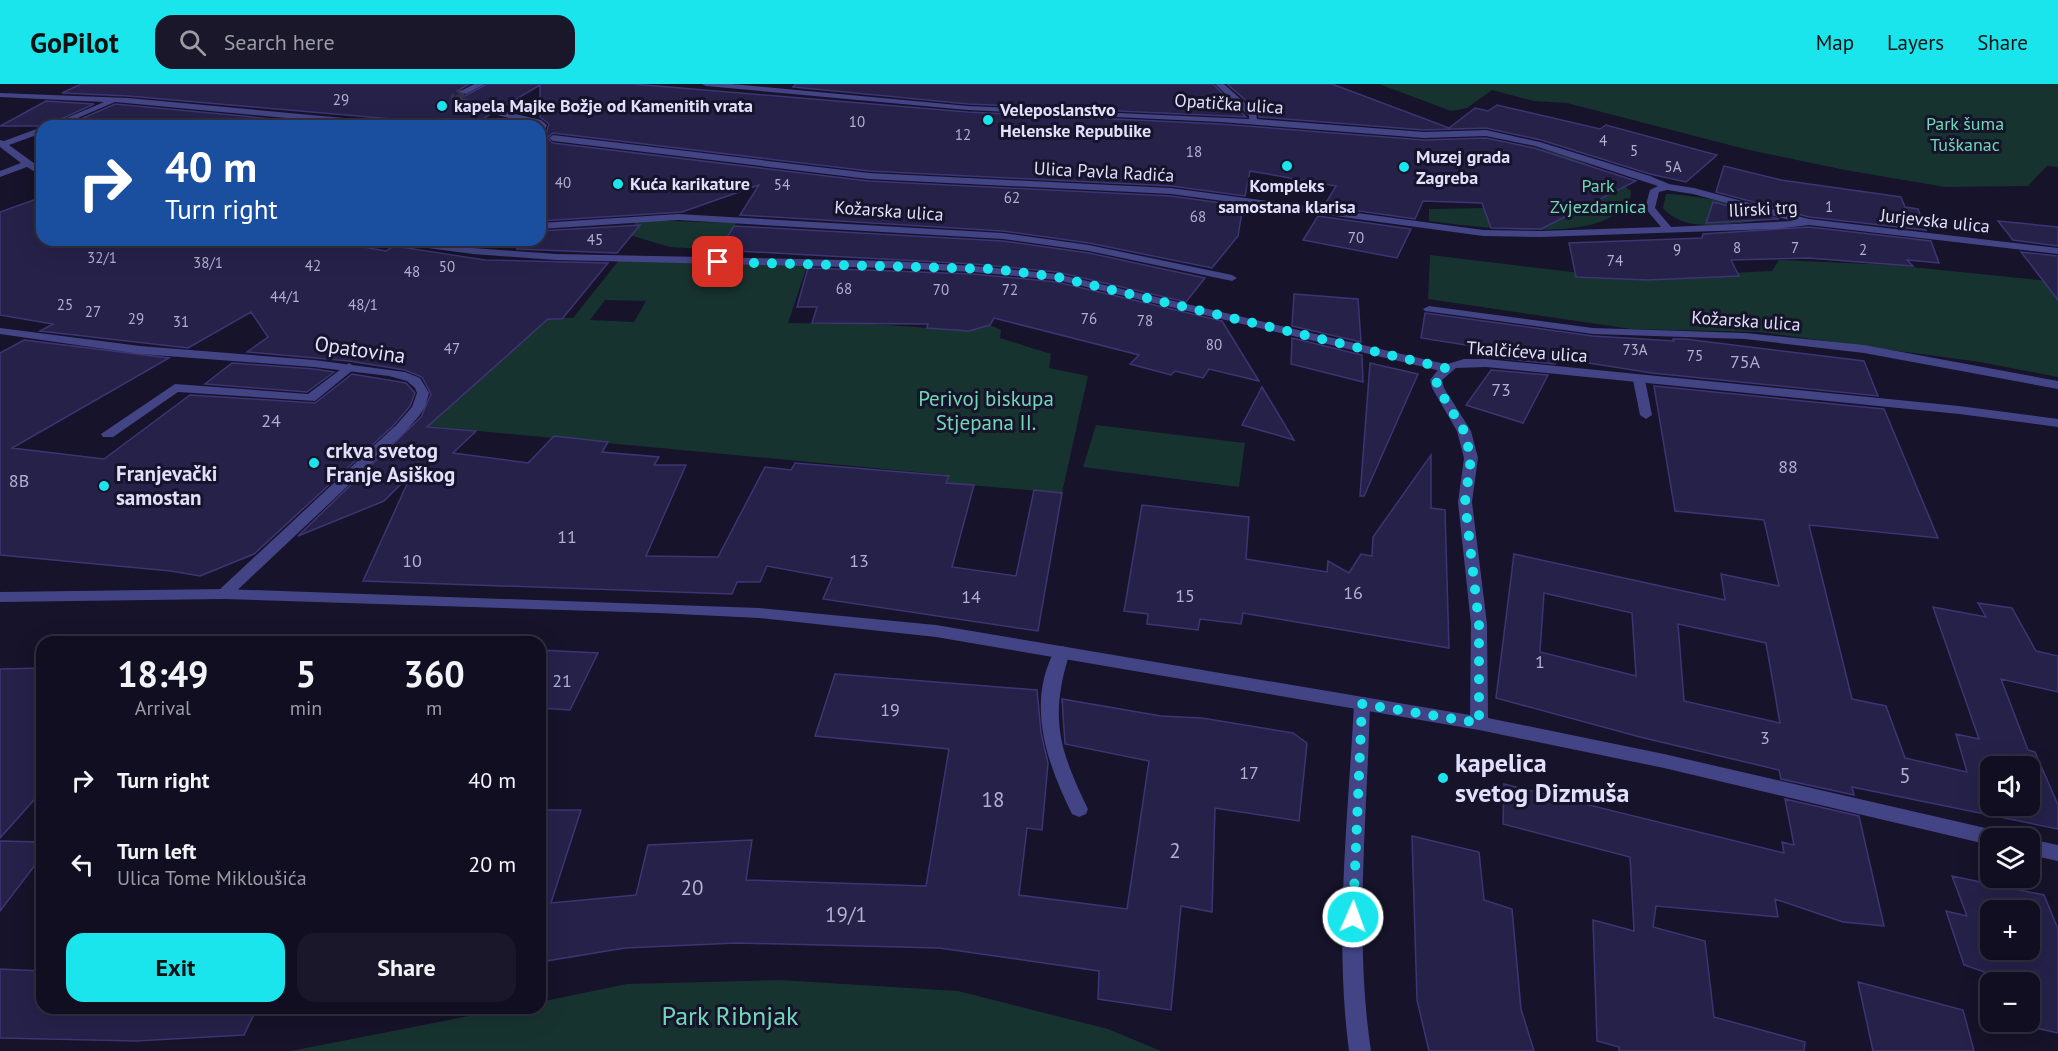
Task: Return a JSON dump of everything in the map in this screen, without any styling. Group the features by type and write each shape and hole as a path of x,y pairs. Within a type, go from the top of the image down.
{"street":[{"path":"463,92 481,84"},
{"name":"Opatička ulica","path":"706,84 769,87 968,108 1253,121 1424,135 1464,132"},
{"path":"1219,84 1253,115 1253,121"},
{"path":"0,96 115,100 333,120"},
{"path":"67,120 115,100"},
{"path":"461,103 530,120"},
{"path":"36,132 3,144 36,170"},
{"name":"Ilirski trg","path":"1464,132 1512,137 1647,178 1667,187 1694,191 1809,222"},
{"name":"Ulica Pavla Radića","path":"546,136 869,176 1171,191 1483,233 1541,234 1667,228"},
{"path":"0,174 26,164"},
{"path":"1667,187 1655,190 1650,208 1667,228"},
{"name":"Kožarska ulica","path":"546,226 678,217 1003,236 1089,248 1232,278"},
{"name":"Ilirski trg","path":"1667,228 1776,226 1809,222"},
{"name":"Jurjevska ulica","path":"1809,222 2058,251"},
{"name":"Tkalčićeva ulica","path":"433,246 620,260 993,269 1057,277 1445,368 1455,364 1486,363 1639,380 1950,409 2058,423"},
{"path":"447,248 452,246"},
{"name":"Kožarska ulica","path":"1429,309 1593,331 1744,336 1806,342 1864,350 2058,385"},
{"name":"Opatovina","path":"0,332 140,350 349,367 403,375 416,381 422,389 423,398 419,407 399,430 224,594"},
{"path":"108,434 176,388 310,398 349,367"},
{"path":"1445,368 1436,380 1438,388 1464,431 1471,458 1465,502 1479,624 1479,723"},
{"path":"1639,380 1646,415"},
{"path":"0,597 224,594 759,613 936,632 1479,723 1664,761 1980,835"},
{"path":"1062,652 1050,685 1052,749 1079,808"},
{"path":"1360,1051 1353,1002 1352,957 1362,704"},
{"path":"2040,849 2058,853"}],"green space":[{"name":"Park šuma Tuškanac","path":"1379,84 2058,84 2058,167 2047,166 2028,186 1945,187 1845,170 1749,150 1567,103 1534,101 1492,90 1467,108 1451,111"},
{"name":"Park Zvjezdarnica","path":"1496,141 1550,151 1584,163 1617,180 1631,191 1630,199 1619,211 1605,220 1567,229 1518,230 1429,221 1429,209 1487,208"},
{"path":"1666,194 1733,204 1765,216 1759,221 1721,225 1695,224 1672,216 1663,208"},
{"path":"638,220 736,223 719,250 670,247 626,234"},
{"path":"1430,255 1622,278 1772,271 1779,260 1892,265 2058,282 2058,377 1980,362 1759,332 1631,329 1428,299"},
{"name":"Perivoj biskupa Stjepana II.","path":"620,259 808,263 788,323 874,324 969,331 990,325 1001,330 1000,338 1051,354 1049,368 1088,376 1062,493 946,483 948,475 426,426 550,317 573,318","holes":["605,300 646,301 634,322 590,320"]},
{"path":"1096,425 1245,443 1239,487 1083,467"},
{"name":"Park Ribnjak","path":"779,980 958,991 1108,1029 1161,1051 291,1051 479,1014 546,1014 546,1001 627,984"}],"building":[{"path":"81,84 469,84 457,91 465,96 487,84 633,84 968,112 1220,124 1424,140 1486,138 1534,148 1636,181 1541,229 1491,228 1482,203 1423,201 1415,219 1324,206 1336,186 1250,171 1245,196 1171,186 869,171 553,133 547,138 553,143 869,181 1171,196 1243,206 1238,236 1212,268 1089,243 1003,231 740,215 759,185 682,212 546,221 546,134 549,124 540,117 540,85 501,108 462,99 456,101 457,107 489,115 481,120 403,120 128,96 62,93"},
{"path":"796,84 1213,84 1246,117 968,104 793,87"},
{"path":"1227,84 1332,84 1449,128 1475,108 1488,111 1497,105 1600,129 1606,125 1717,155 1686,182 1650,174 1541,140 1486,128 1424,130 1259,117 1258,111"},
{"path":"46,101 94,104 59,120 36,120 36,126 0,126"},
{"path":"115,104 284,120 79,120"},
{"path":"1724,166 1781,180 1901,197 1905,207 1918,209 1926,230 1809,217 1716,192"},
{"path":"36,199 36,246 358,246 386,251 394,246 485,260 608,263 562,319 548,319 427,427 476,431 453,453 528,463 554,436 608,442 602,452 659,457 654,465 686,465 646,556 718,557 765,467 791,470 795,463 949,476 946,483 974,485 952,567 1016,576 1034,490 1062,493 1038,631 823,599 832,578 767,566 760,582 737,582 732,594 363,581 412,473 384,501 298,536 421,417 431,394 422,377 405,370 349,361 247,352 268,337 251,312 188,348 40,331 53,324 0,315 0,212"},
{"path":"1713,202 1779,219 1706,223"},
{"path":"1318,216 1411,229 1397,258 1303,240"},
{"path":"1998,221 2058,227 2058,246 2013,240"},
{"path":"640,225 617,253 517,249 518,246 546,246 546,231"},
{"path":"734,226 1003,241 1089,253 1205,278 1186,302 1057,272 974,264 719,250"},
{"path":"1809,227 1931,241 1939,263 1907,260 1913,266 1808,258 1731,260 1739,276 1647,280 1576,277 1569,243 1702,238 1703,234"},
{"path":"2021,252 2058,256 2058,300"},
{"path":"808,268 974,274 1057,282 1222,321 1259,381 1209,369 1203,378 1175,371 1171,375 1130,364 1139,355 994,318 990,325 969,331 927,328 928,324 812,323 817,307 797,307"},
{"path":"1294,294 1358,299 1361,342 1292,326"},
{"path":"1425,313 1593,336 1674,341 1673,339 1685,339 1864,361 1878,396 1652,373 1557,358 1555,364 1499,358 1504,351 1421,338"},
{"path":"1292,338 1362,355 1363,382 1291,364"},
{"path":"24,340 169,358 12,448 104,459 190,395 315,403 352,374 406,383 415,393 410,406 394,425 254,554 200,576 171,571 0,555 0,353"},
{"path":"232,363 334,372 307,392 205,384"},
{"path":"1370,363 1418,374 1364,496 1360,496"},
{"path":"1491,370 1548,375 1523,423 1466,405"},
{"path":"1654,386 1884,409 1938,538 1809,525 1852,699 1886,706 1905,758 1967,772 1956,734 1979,739 1933,607 1986,617 1978,603 2012,608 2036,651 2058,656 2058,692 2001,679 2028,750 2035,752 2037,756 1980,756 1980,813 1852,787 1854,795 1781,779 1779,770 1640,737 1496,698 1514,554 1725,600 1721,574 1779,586 1764,520 1675,511","holes":["1544,593 1632,613 1636,676 1540,652","1678,624 1766,643 1780,723 1684,701"]},
{"path":"1262,387 1294,440 1242,425"},
{"path":"1431,455 1431,508 1445,510 1449,648 1243,613 1241,624 1200,619 1198,630 1147,624 1148,614 1124,611 1142,505 1249,517 1246,559 1327,572 1328,561 1349,573 1361,554 1372,556 1373,537"},
{"path":"546,650 598,653 570,710 546,708"},
{"path":"36,668 36,798 0,838 0,669"},
{"path":"835,674 1037,690 1041,733 1048,763 1042,830 1027,828 1019,895 1127,909 1149,761 1065,744 1062,699 1161,716 1202,718 1293,733 1307,743 1299,821 1215,808 1212,912 1181,906 1171,1010 1098,999 1099,971 939,948 737,943 625,948 546,961 546,815 548,810 581,810 551,903 636,895 648,845 752,840 746,880 926,886 949,749 815,736"},
{"path":"2040,764 2058,805 2058,829 1994,816 2040,816"},
{"path":"1504,784 1784,853 1782,842 1794,845 1785,799 1859,816 1884,926 1843,922 1775,899 1778,917 1656,906 1653,927 1705,941 1714,1017 1805,1042 1804,1051 1619,1051 1619,1047 1597,1041 1593,920 1634,931 1630,857 1503,824"},
{"path":"1412,836 1479,852 1484,900 1512,909 1521,1009 1534,1051 1429,1051 1417,1000"},
{"path":"0,841 36,842 36,864 0,911"},
{"path":"1952,876 1980,882 1980,888 2010,888 2044,895 2058,929 2058,1033 2040,1029 2040,972 1985,972 1964,965 1946,911 1967,916"},
{"path":"0,969 36,971 36,1014 254,1014 244,1035 136,1041 0,1038"},
{"path":"1858,982 1963,1010 1974,1051 1873,1051"}],"tunnel":[{"path":"461,103 455,97 463,92"}],"place":[{"name":"kapela Majke Božje od Kamenitih vrata","path":"442,106"},
{"name":"Veleposlanstvo Helenske Republike","path":"988,120"},
{"name":"Kompleks samostana klarisa","path":"1287,166"},
{"name":"Muzej grada Zagreba","path":"1404,167"},
{"name":"Kuća karikature","path":"618,184"},
{"name":"crkva svetog Franje Asiškog","path":"314,463"},
{"name":"Franjevački samostan","path":"104,486"},
{"name":"kapelica svetog Dizmuša","path":"1443,778"}],"route":[{"path":"718,262 993,269 1057,277 1445,368 1436,380 1438,388 1464,431 1471,458 1465,511 1479,624 1479,723 1362,704 1353,917"}]}
